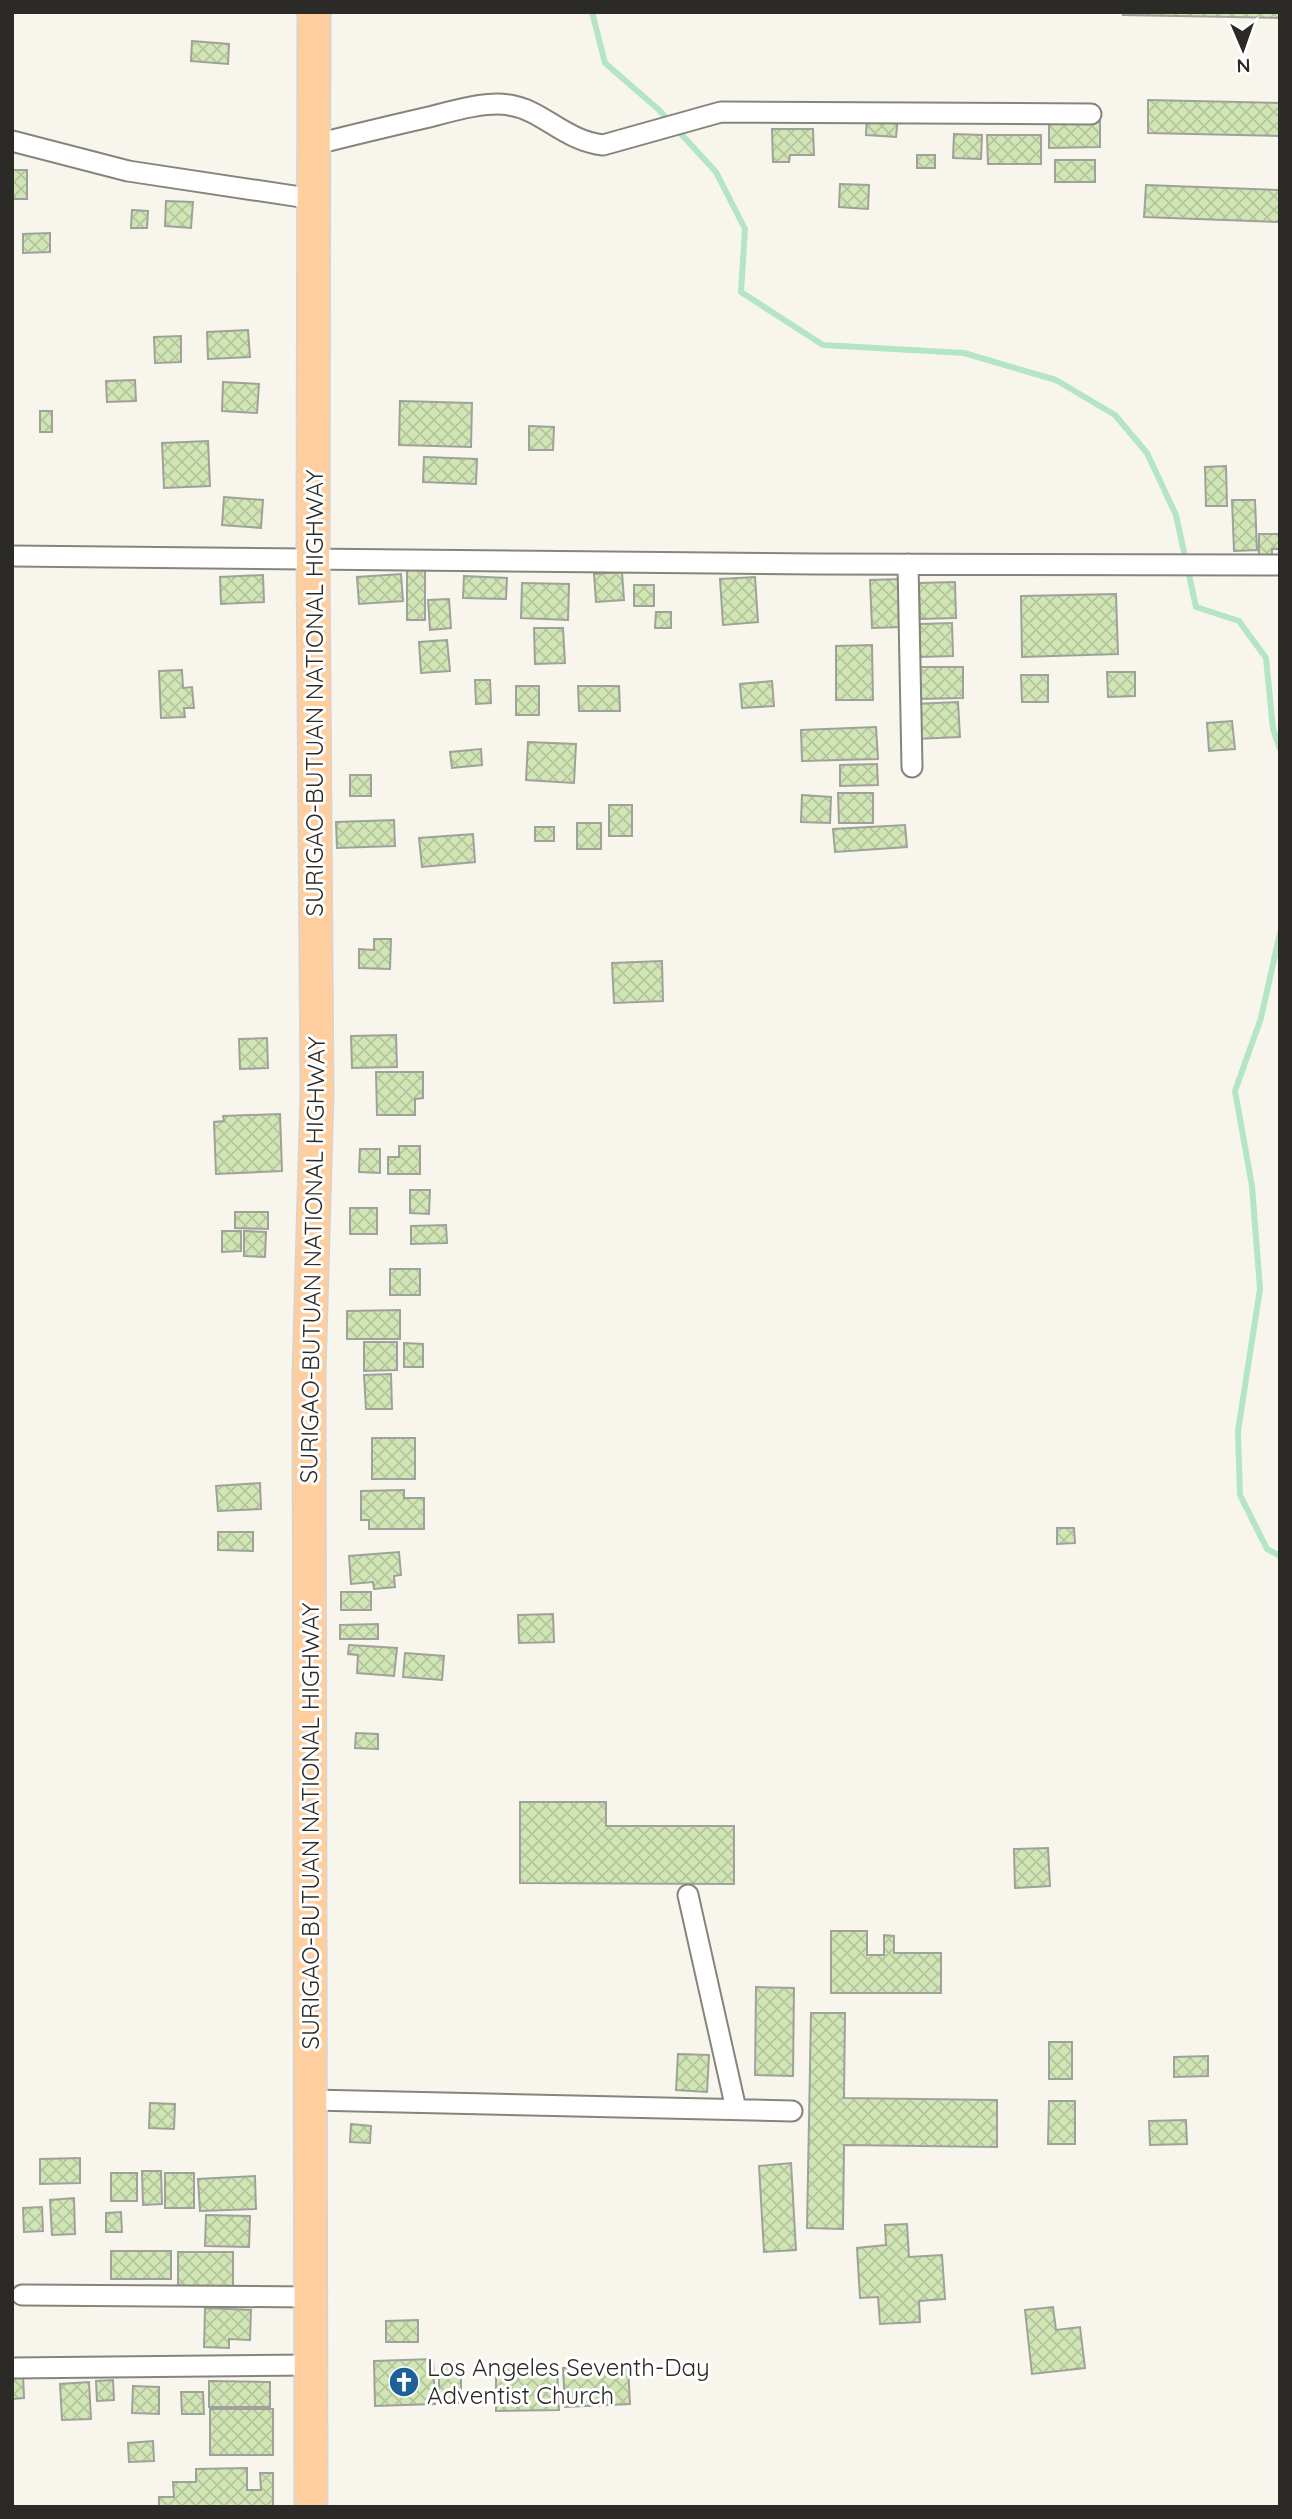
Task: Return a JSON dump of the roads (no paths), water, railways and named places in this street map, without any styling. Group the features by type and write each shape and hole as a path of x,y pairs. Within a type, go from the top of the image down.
{"highway":[{"name":"SURIGAO-BUTUAN NATIONAL HIGHWAY","path":"312,2507 309,1374 317,1093 313,558 314,12"}],"street":[{"path":"313,145 467,108 509,104 530,112 584,143 603,145 721,112 1091,114"},
{"path":"12,141 128,171 314,199"},
{"path":"12,556 1280,565"},
{"path":"908,564 912,767"},
{"path":"688,1895 736,2109"},
{"path":"312,2100 792,2111"},
{"path":"22,2295 310,2297"},
{"path":"12,2368 312,2365"}],"waterway":[{"path":"592,12 605,63 658,109 716,172 745,229 741,292 823,345 964,353 1056,380 1115,415 1147,453 1176,515 1196,607 1239,621 1266,658 1273,729 1280,749"},
{"path":"1280,933 1261,1018 1235,1091 1252,1186 1260,1289 1238,1431 1240,1495 1267,1549 1280,1556"}],"place":[{"name":"Los Angeles Seventh-Day Adventist Church","path":"404,2382"}]}
